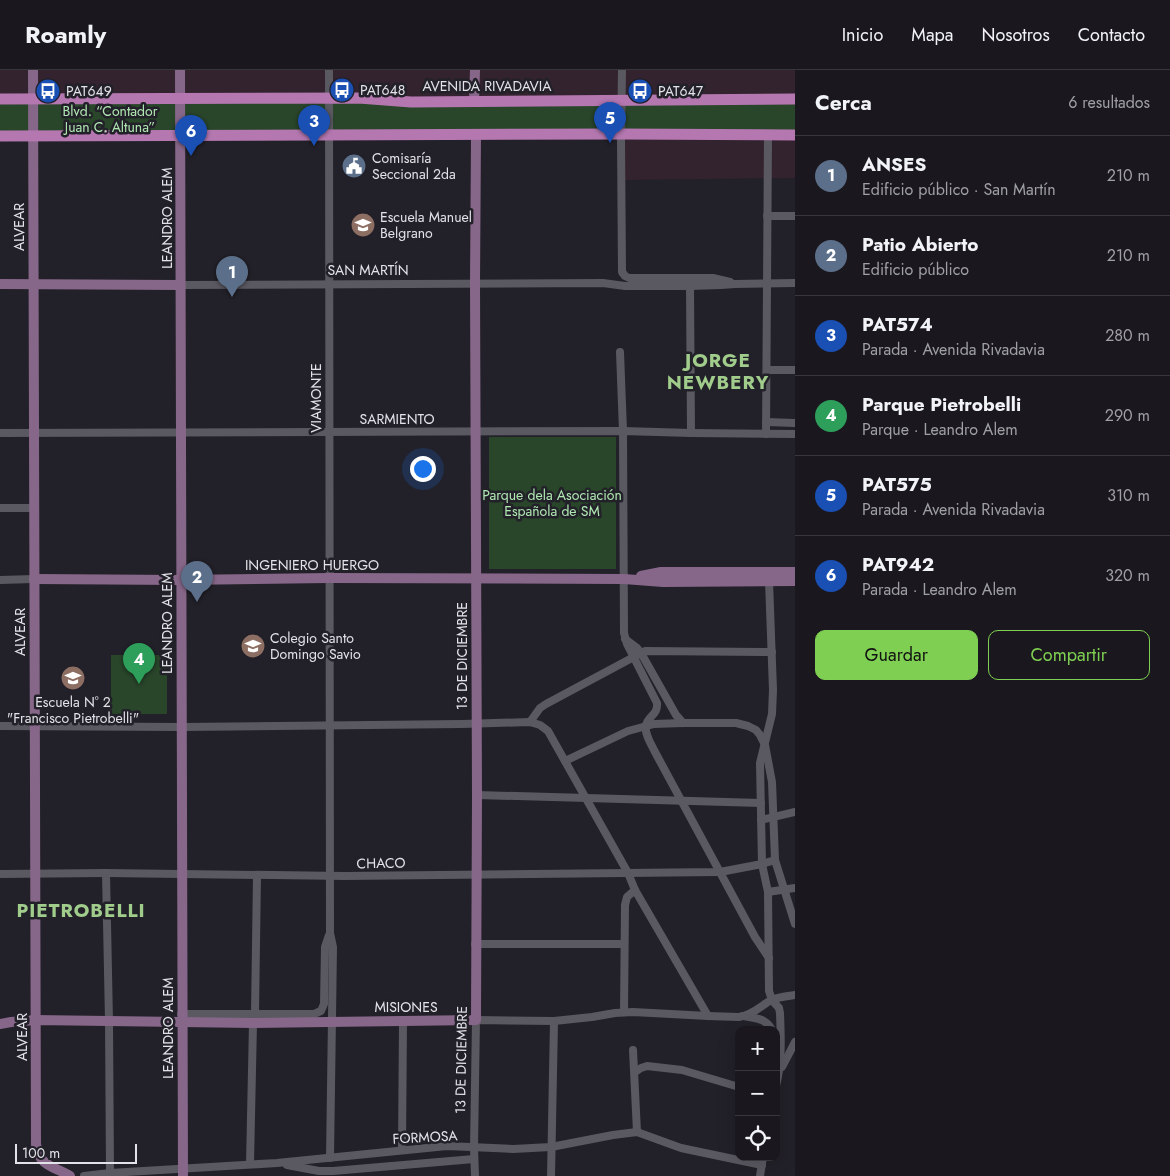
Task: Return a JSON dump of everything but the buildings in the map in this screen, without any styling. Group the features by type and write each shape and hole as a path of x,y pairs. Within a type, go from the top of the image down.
{"main road":[{"name":"ALVEAR","path":"33,70 32,284 37,1151 39,1157 44,1162 70,1176"},
{"name":"LEANDRO ALEM","path":"180,70 182,1172"},
{"path":"474,102 475,70"},
{"name":"AVENIDA RIVADAVIA","path":"0,98 359,98 411,102 795,99"},
{"name":"13 DE DICIEMBRE","path":"476,135 476,1020"},
{"path":"0,136 795,135"},
{"name":"SAN MARTÍN","path":"0,284 180,285"},
{"name":"INGENIERO HUERGO","path":"624,579 661,572 795,572"},
{"name":"INGENIERO HUERGO","path":"34,579 330,578 624,579 663,582 795,581"},
{"name":"MISIONES","path":"0,1023 35,1020 110,1021 182,1018 332,1021 476,1020"}],"street":[{"name":"VIAMONTE","path":"329,70 330,876"},
{"path":"621,134 622,70"},
{"name":"SAN MARTÍN","path":"621,134 622,272 625,276 630,278 713,278 736,284"},
{"path":"766,434 768,135"},
{"path":"768,216 795,216"},
{"name":"SAN MARTÍN","path":"180,285 602,283 625,286 690,286 795,283"},
{"path":"690,286 691,433"},
{"path":"620,352 623,431 625,639 626,644 637,654 683,723"},
{"path":"767,370 795,370"},
{"path":"766,422 795,423"},
{"name":"SARMIENTO","path":"0,433 623,431 795,434"},
{"path":"0,508 34,508"},
{"name":"INGENIERO HUERGO","path":"0,580 34,579"},
{"path":"769,581 773,690 772,714 760,763 761,820 762,864 768,892 769,991 780,1013 780,1071"},
{"path":"530,722 540,708 546,704 645,651 772,652"},
{"path":"637,654 657,703 656,712 645,727 655,752 755,937 769,958"},
{"path":"0,726 329,726 530,722 540,724 548,731 628,873 635,890 708,1016"},
{"path":"565,761 628,731 654,724 736,723 756,730 764,745 772,782 775,860 795,924"},
{"path":"476,795 761,803"},
{"path":"761,820 795,812"},
{"name":"CHACO","path":"0,874 106,873 330,876 720,872 775,860"},
{"path":"106,873 110,1021 110,1173"},
{"path":"250,1164 257,875"},
{"path":"330,876 330,933 333,947 330,1158"},
{"path":"768,892 795,888"},
{"path":"624,1012 624,905 626,898 635,890"},
{"name":"MISIONES","path":"254,1018 314,1014 321,1011 324,1004 326,947 330,933"},
{"path":"475,944 624,944"},
{"name":"MISIONES","path":"476,1020 554,1021 624,1012 743,1016 761,1008 772,1000 795,994"},
{"path":"743,1016 760,1018 770,1026"},
{"path":"402,1150 403,1020"},
{"name":"13 DE DICIEMBRE","path":"475,1176 476,1020"},
{"path":"551,1176 554,1021"},
{"path":"780,1071 795,1042"},
{"path":"633,1050 637,1132"},
{"path":"635,1072 647,1066 682,1070 735,1086"},
{"name":"FORMOSA","path":"84,1176 110,1173 182,1172 447,1146 513,1149 552,1146 637,1132 681,1148 735,1157"},
{"path":"278,1163 319,1171 333,1171 474,1159"},
{"path":"760,1176 762,1161"}],"shaded area":[{"path":"0,70 795,70 795,178 621,180 621,101 0,99"}],"green space":[{"name":"Blvd. “Contador Juan C. Altuna”","path":"0,99 795,99 795,135 0,136"},
{"name":"Parque dela Asociación Española de SM","path":"489,437 616,437 616,569 489,569"},
{"path":"111,655 167,655 167,714 111,714"}],"place":[{"name":"PAT648","path":"342,90"},
{"name":"PAT649","path":"48,91"},
{"name":"PAT647","path":"640,91"},
{"name":"PAT575","path":"610,143"},
{"name":"PAT574","path":"314,146"},
{"name":"PAT942","path":"191,156"},
{"name":"Comisaría Seccional 2da","path":"354,166"},
{"name":"Escuela Manuel Belgrano","path":"363,225"},
{"name":"ANSES","path":"232,297"},
{"name":"Patio Abierto","path":"197,602"},
{"name":"Colegio Santo Domingo Savio","path":"253,646"},
{"name":"Escuela N° 2 \"Francisco Pietrobelli\"","path":"73,678"},
{"name":"Parque Pietrobelli","path":"139,684"}],"district":[{"name":"JORGE NEWBERY","path":"718,371"},
{"name":"PIETROBELLI","path":"81,910"}]}
